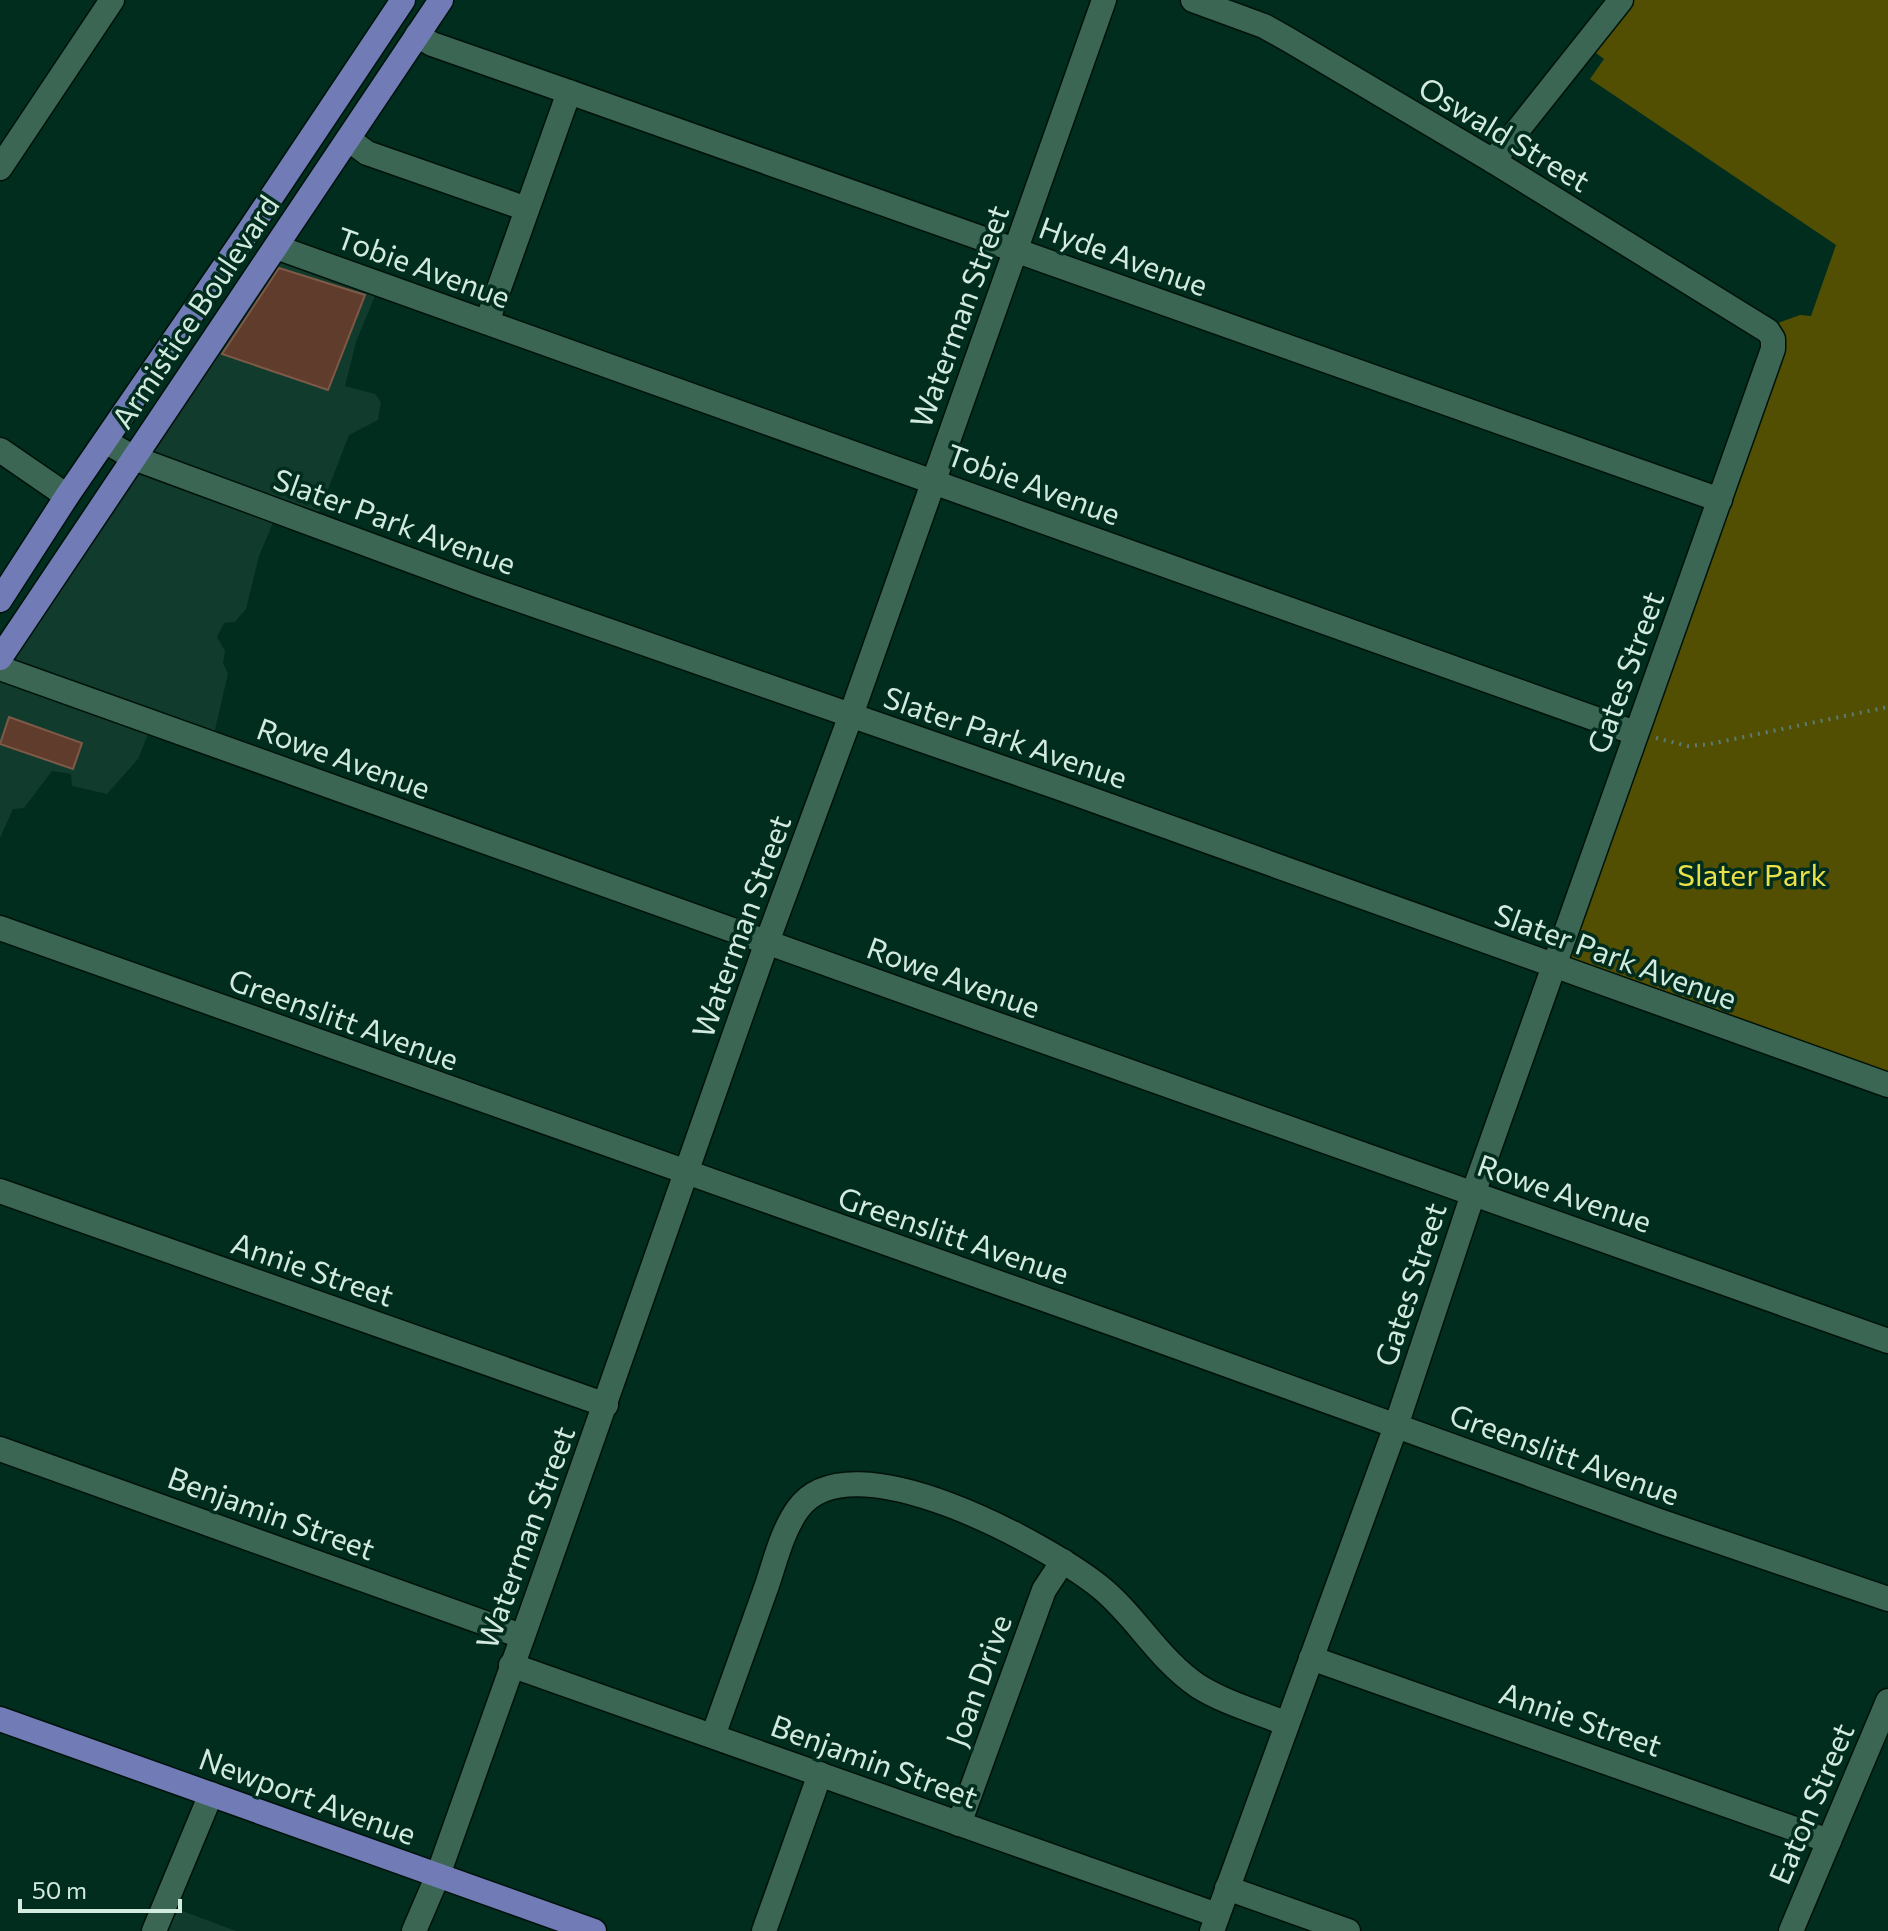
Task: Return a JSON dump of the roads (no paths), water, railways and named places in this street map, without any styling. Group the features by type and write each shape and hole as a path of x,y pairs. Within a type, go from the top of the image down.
{"main road":[{"name":"Armistice Boulevard","path":"0,600 403,0"},
{"name":"Armistice Boulevard","path":"0,658 441,0"},
{"name":"Newport Avenue","path":"0,1719 594,1931"}],"street":[{"path":"0,168 112,0"},
{"name":"Waterman Street","path":"414,1931 438,1875 606,1405 767,942 851,715 1104,0"},
{"name":"Oswald Street","path":"1193,0 1264,26 1493,161 1768,331 1773,339"},
{"path":"1493,161 1621,0"},
{"name":"Hyde Avenue","path":"417,35 432,44 1720,500"},
{"path":"487,322 569,92"},
{"path":"348,139 367,153 527,209"},
{"name":"Tobie Avenue","path":"276,247 1635,733"},
{"name":"Gates Street","path":"1214,1923 1396,1426 1473,1194 1773,349 1773,339"},
{"name":"Slater Park Avenue","path":"105,441 134,458 480,586 1888,1085"},
{"path":"0,450 67,496"},
{"name":"Rowe Avenue","path":"0,668 1888,1341"},
{"name":"Greenslitt Avenue","path":"0,928 1662,1522 1888,1599"},
{"name":"Annie Street","path":"0,1191 606,1405"},
{"name":"Benjamin Street","path":"0,1449 521,1636"},
{"path":"713,1736 782,1542 798,1507 820,1491 855,1483 889,1487 964,1510 993,1522 1063,1561 1101,1588 1197,1685 1220,1698 1287,1724"},
{"name":"Joan Drive","path":"959,1824 1044,1590 1063,1561"},
{"name":"Annie Street","path":"1311,1658 1829,1841"},
{"name":"Benjamin Street","path":"511,1665 959,1824 1214,1923"},
{"name":"Eaton Street","path":"1791,1931 1888,1701"},
{"path":"764,1931 820,1774"},
{"path":"154,1931 211,1794"},
{"path":"1227,1888 1348,1931"}],"park label":[{"name":"Slater Park","path":"1752,873"}]}
